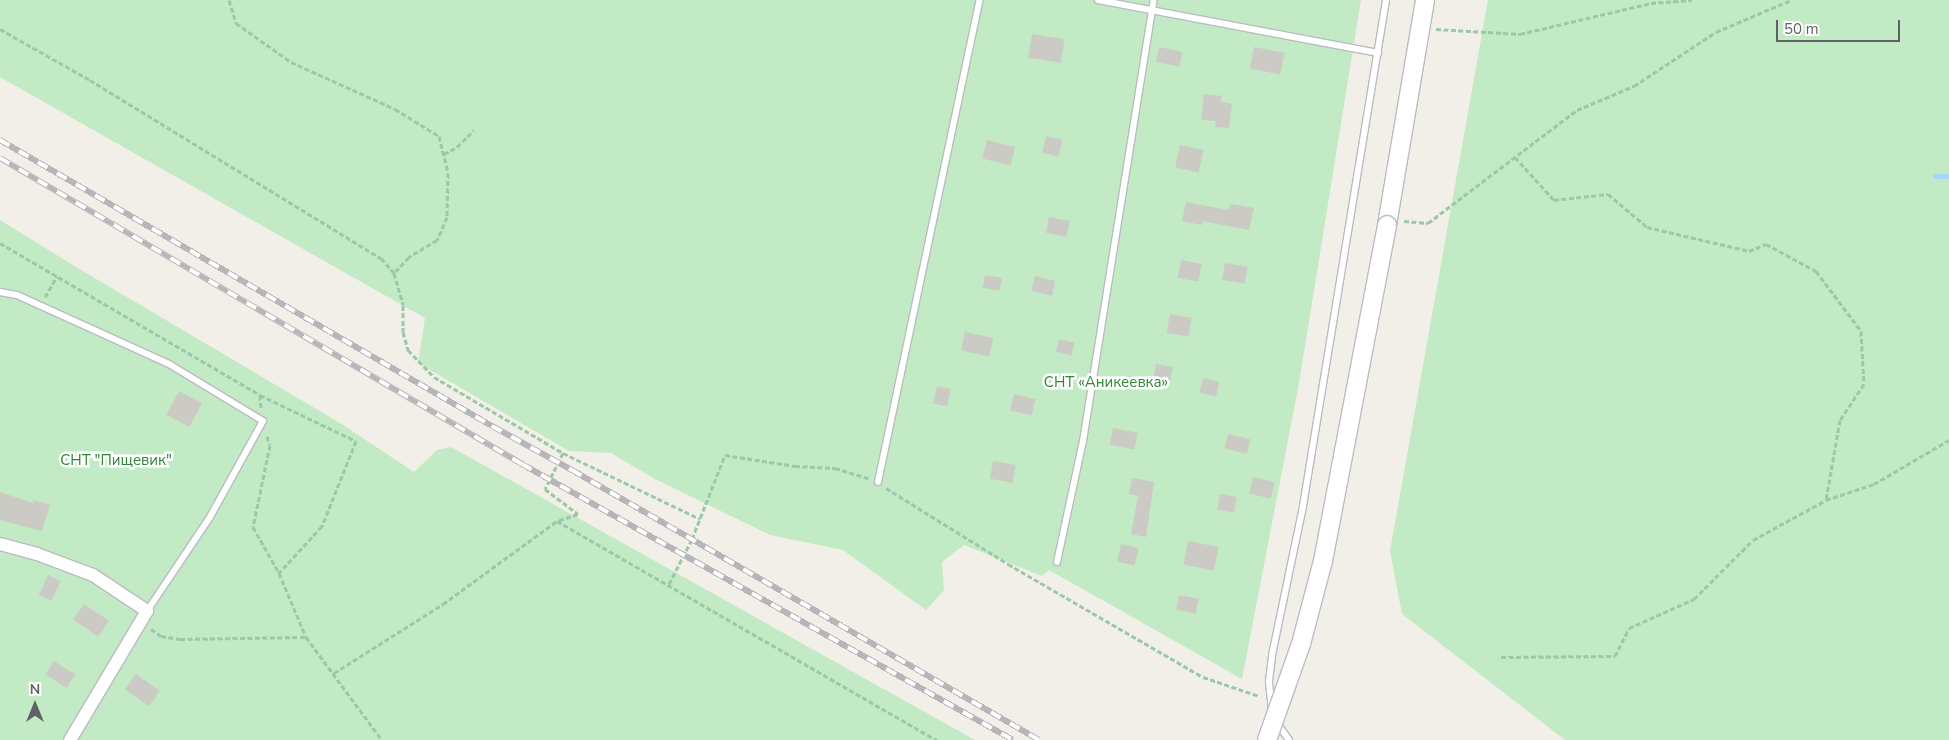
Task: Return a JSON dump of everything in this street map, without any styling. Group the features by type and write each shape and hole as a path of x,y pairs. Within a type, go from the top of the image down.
{"street":[{"path":"1266,740 1301,644 1323,561 1388,222 1425,0"},
{"path":"0,544 37,554 93,575 147,611 70,740"}],"lane":[{"path":"878,482 980,0"},
{"path":"1098,0 1378,53"},
{"path":"1057,562 1083,440 1154,0"},
{"path":"1289,740 1276,723 1269,700 1272,655 1303,506 1386,0"},
{"path":"0,292 17,295 170,364 263,422 210,517 147,611"}],"path":[{"path":"229,0 236,23 291,62 395,109 439,136 448,173 447,216 437,240 409,257 394,273"},
{"path":"1420,29 1520,34 1651,3 1692,0"},
{"path":"1388,222 1428,223 1577,110 1634,86 1716,32 1792,0"},
{"path":"0,29 98,85 381,258 394,273 403,305 403,332 408,350 434,377 563,453 700,519"},
{"path":"444,154 458,147 474,130"},
{"path":"1515,158 1554,200 1608,194 1648,227 1749,251 1766,244 1816,271 1861,331 1864,384 1840,420 1826,500"},
{"path":"0,243 260,395 356,441 322,526 279,573"},
{"path":"40,306 57,276"},
{"path":"260,395 263,422 270,445 253,527 279,573 306,637 382,740"},
{"path":"1501,657 1615,656 1629,628 1694,599 1754,540 1826,500 1874,484 1949,440"},
{"path":"334,673 443,604 557,520 578,514 545,488 563,453"},
{"path":"669,584 700,519 724,455 795,466 835,468 878,482 1008,564 1203,677 1269,700"},
{"path":"557,520 937,740"},
{"path":"147,611 149,628 161,636 180,640 306,637"}],"green space":[{"name":"СНТ «Аникеевка»","path":"0,0 1361,0 1299,383 1242,679 1049,570 1042,576 964,545 942,562 944,590 926,610 843,550 770,535 655,479 611,453 569,451 418,363 425,318 0,77"},
{"path":"1488,0 1949,0 1949,740 1565,740 1402,614 1390,551"},
{"name":"СНТ \"Пищевик\"","path":"0,220 340,423 414,472 437,450 451,447 975,740 0,740"}],"building":[{"path":"1032,34 1065,39 1061,63 1028,58"},
{"path":"1159,47 1182,52 1179,67 1156,62"},
{"path":"1254,47 1284,53 1280,75 1250,69"},
{"path":"1204,94 1222,96 1221,102 1232,104 1229,128 1215,127 1216,121 1201,120"},
{"path":"1046,136 1063,140 1059,156 1042,153"},
{"path":"987,140 1015,147 1011,165 982,158"},
{"path":"1180,145 1203,150 1199,172 1175,167"},
{"path":"1186,202 1228,210 1230,204 1254,208 1249,230 1202,221 1202,225 1182,221"},
{"path":"1049,217 1070,221 1067,237 1046,233"},
{"path":"1181,260 1202,264 1198,282 1178,278"},
{"path":"1225,263 1248,267 1245,284 1222,280"},
{"path":"985,275 1002,278 999,291 983,288"},
{"path":"1035,276 1055,281 1052,296 1031,291"},
{"path":"1170,314 1192,318 1188,337 1167,333"},
{"path":"965,332 993,338 989,357 961,351"},
{"path":"1059,339 1075,343 1071,355 1056,352"},
{"path":"1156,364 1173,367 1170,380 1154,377"},
{"path":"1203,378 1220,382 1216,396 1200,393"},
{"path":"937,386 951,389 947,407 933,404"},
{"path":"179,391 202,403 189,427 166,415"},
{"path":"1014,394 1035,399 1032,416 1010,411"},
{"path":"1113,428 1138,433 1134,449 1110,445"},
{"path":"1228,434 1250,439 1247,454 1225,449"},
{"path":"993,461 1016,465 1013,483 990,479"},
{"path":"1253,477 1274,482 1271,499 1249,494"},
{"path":"1132,478 1154,482 1146,537 1131,534 1138,496 1129,494"},
{"path":"0,492 33,503 33,500 50,505 42,531 0,520"},
{"path":"1220,494 1237,497 1234,513 1217,510"},
{"path":"1188,541 1218,547 1214,570 1183,565"},
{"path":"1121,544 1139,548 1134,566 1117,562"},
{"path":"48,575 61,581 51,601 39,595"},
{"path":"1179,595 1199,599 1196,614 1176,610"},
{"path":"84,604 109,621 98,637 73,620"},
{"path":"54,661 75,674 67,688 46,675"},
{"path":"136,674 160,691 149,706 125,690"}],"waterway":[{"path":"1935,176 1949,176"}],"railway":[{"path":"0,140 492,426 572,470 1039,740"},
{"path":"0,158 522,464 1013,740"}]}
